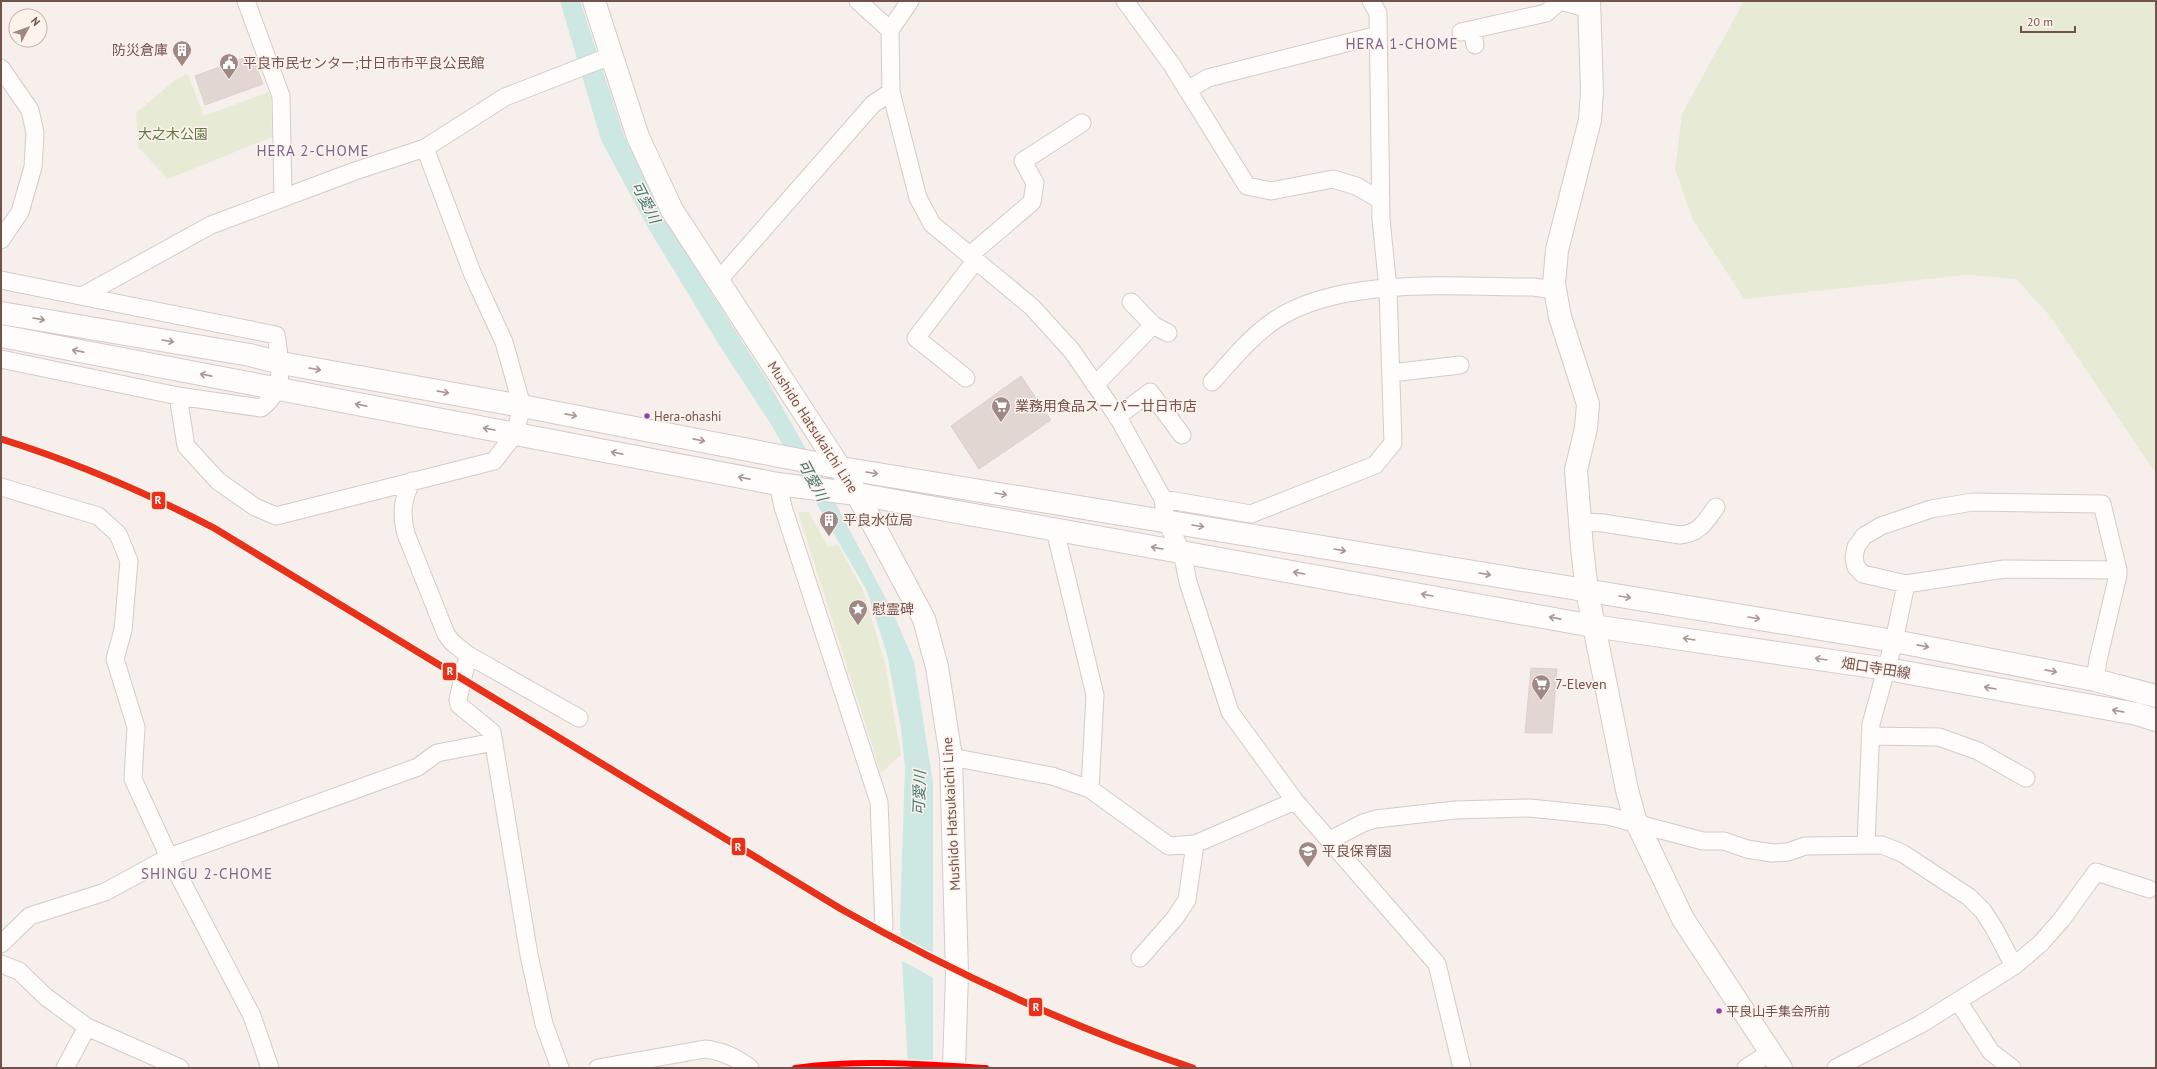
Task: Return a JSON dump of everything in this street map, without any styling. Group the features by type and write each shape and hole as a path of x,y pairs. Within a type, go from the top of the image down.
{"street":[{"path":"246,1 281,96 283,198"},
{"name":"Mushido Hatsukaichi Line","path":"594,1 606,59 638,136 672,210 718,281 830,465 857,494 924,619 937,667 951,757 957,973 954,1068"},
{"path":"858,1 890,30"},
{"path":"910,1 890,30 891,92 918,198 932,224 1032,307 1072,351 1117,417 1163,499 1166,521 1182,552 1188,582 1230,712 1295,801 1437,964 1462,1068"},
{"path":"1125,1 1172,65 1247,186 1271,190 1333,179 1356,186 1381,200"},
{"path":"1163,499 1251,514 1375,465 1393,442 1388,289 1381,200 1378,13 1371,1"},
{"path":"1469,36 1546,14 1560,1 1589,5 1592,92 1590,120 1554,266 1554,290 1560,317 1588,404 1587,422 1576,470 1587,591 1593,626 1603,662 1629,798 1638,825 1682,919 1776,1060 1746,1068"},
{"path":"1187,90 1208,78 1378,35"},
{"path":"84,295 211,225 355,171 425,148 505,97 565,73 606,59"},
{"path":"1,68 30,110 35,133 33,167 20,212 1,240"},
{"path":"718,281 873,104 891,92"},
{"path":"966,378 916,338 973,258 1032,202 1035,183 1023,160 1082,123"},
{"path":"178,396 186,446 218,481 255,507 276,516 494,461 515,434 522,406 504,342 473,275 425,148"},
{"path":"1,280 84,295 276,335 281,363 278,389 270,402 261,408 178,396 1,359"},
{"path":"1212,382 1253,338 1276,320 1316,300 1362,290 1534,287 1554,290"},
{"path":"1131,302 1153,325 1168,333"},
{"path":"1,313 242,354 281,363 522,406 830,465 1894,641 2095,680 2156,696"},
{"path":"1095,385 1153,325"},
{"name":"畑口寺田線","path":"1,336 780,485 857,494 1593,626 1887,669 2137,714 2156,720"},
{"path":"1391,373 1460,365"},
{"path":"1117,417 1150,392 1182,435"},
{"path":"412,482 403,503 402,519 406,534 446,634 452,642 468,655 579,718"},
{"path":"780,485 783,506 879,802 884,927"},
{"path":"1,487 98,516 118,534 128,561 123,630 115,659 136,728 133,779 169,857 252,1016 270,1068"},
{"path":"2095,680 2118,570 2102,504 1973,502 1931,509 1881,526 1864,536 1856,546 1854,558 1856,566 1863,574 1906,584 2004,569 2118,570"},
{"path":"1581,522 1603,522 1680,535 1689,535 1696,532 1702,526 1716,507"},
{"path":"1055,530 1095,695 1090,789"},
{"path":"1866,845 1872,715 1887,669 1906,584"},
{"path":"468,655 458,700 459,705 492,732 529,955 544,1024 560,1068"},
{"path":"1870,736 1939,737 1978,751 2026,778"},
{"path":"1,944 30,916 105,892 169,857 418,767 437,753 494,742"},
{"path":"951,757 1052,776 1090,789 1169,846 1196,844 1295,801"},
{"path":"1330,840 1363,823 1376,819 1467,810 1542,808 1608,816 1702,841 1724,841 1747,849 1772,853 1788,852 1805,846 1882,846 1902,853 1969,897 1983,911 1994,928 2014,966"},
{"path":"1140,958 1175,918 1187,900 1196,844"},
{"path":"1836,1068 1921,1024 2014,966 2041,943 2062,919 2096,872 2149,889"},
{"path":"1,964 19,972 46,997 87,1027 180,1068"},
{"path":"1958,1001 1991,1052 2012,1068"},
{"path":"65,1068 87,1027"},
{"path":"598,1068 705,1049 720,1051 732,1055 750,1068"}],"green space":[{"path":"1744,1 2156,1 2156,474 2049,315 2016,279 1965,275 1744,299 1693,220 1675,169 1682,114"},
{"name":"大之木公園","path":"188,74 204,116 269,92 271,97 272,137 168,179 138,147 136,113 175,80"},
{"path":"798,512 809,512 828,547 838,545 863,590 885,663 901,755 881,773"}],"water":[{"name":"可愛川","path":"560,1 580,1 625,138 667,223 768,382 821,476 892,610 914,662 933,783 933,1068 908,1068 900,922 905,767 901,728 887,654 867,591 772,426 718,343 650,231 601,140"}],"pier":[{"path":"899,935 935,954 935,979 901,960"}],"building":[{"name":"平良市民センター;廿日市市平良公民館","path":"252,55 263,84 205,105 195,76"},
{"name":"業務用食品スーパー廿日市店","path":"1021,376 1051,420 979,469 951,426"},
{"name":"7-Eleven","path":"1531,668 1557,669 1552,733 1525,733"}],"transit line":[{"name":"R","path":"1,439 83,468 136,490 214,528 841,909 884,933 970,977 1057,1017 1193,1068"},
{"path":"795,1068 819,1065 867,1063 986,1068"}],"place":[{"name":"防災倉庫","path":"182,67"},
{"name":"平良市民センター;廿日市市平良公民館","path":"229,80"},
{"name":"Hera-ohashi","path":"647,416"},
{"name":"業務用食品スーパー廿日市店","path":"1001,423"},
{"name":"平良水位局","path":"829,537"},
{"name":"慰霊碑","path":"858,626"},
{"name":"7-Eleven","path":"1541,701"},
{"name":"平良保育園","path":"1308,868"},
{"name":"平良山手集会所前","path":"1719,1011"}],"district":[{"name":"HERA 1-CHOME","path":"1402,43"},
{"name":"HERA 2-CHOME","path":"313,150"},
{"name":"SHINGU 2-CHOME","path":"207,873"}]}
